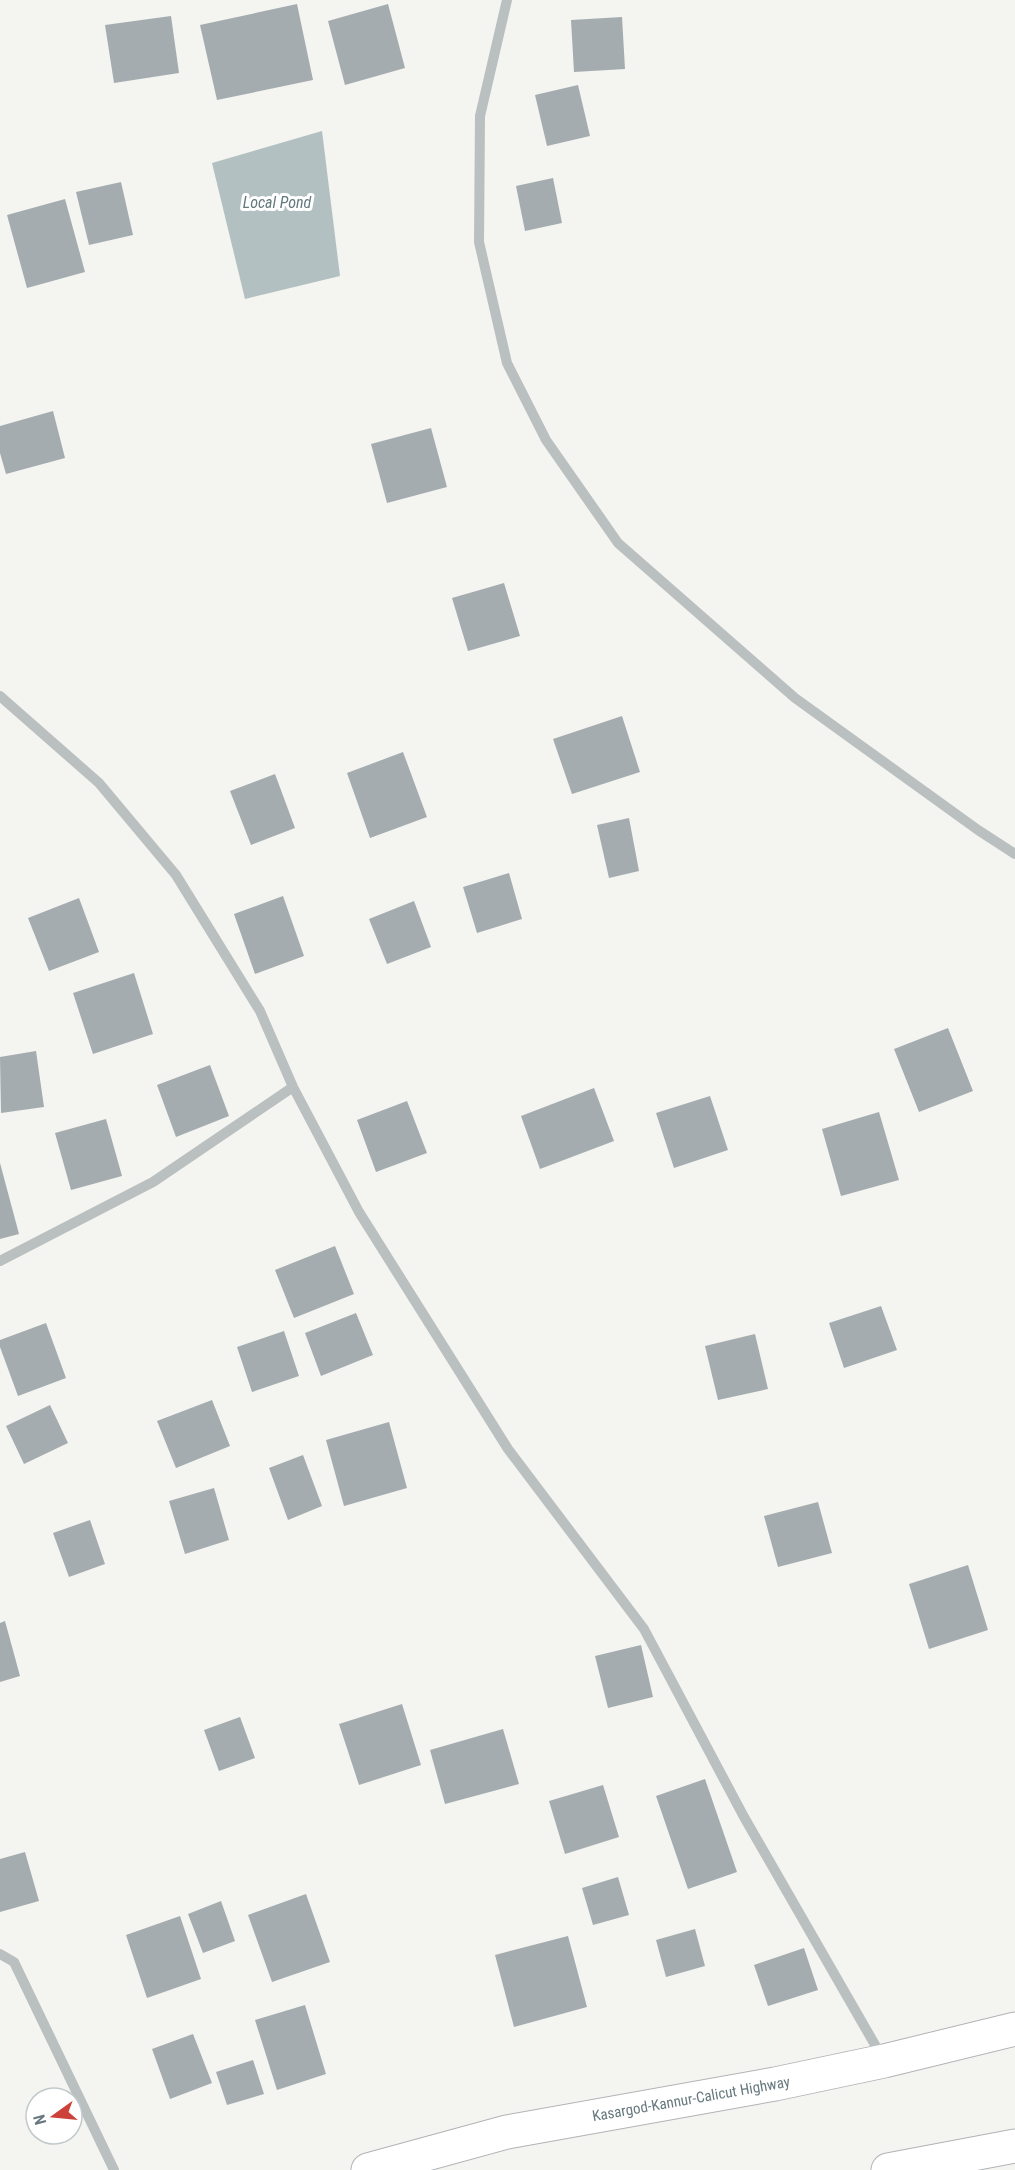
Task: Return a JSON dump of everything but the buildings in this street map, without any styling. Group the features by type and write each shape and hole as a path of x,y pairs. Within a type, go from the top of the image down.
{"highway":[{"name":"Kasargod-Kannur-Calicut Highway","path":"368,2170 507,2132 775,2084 884,2061 1015,2029"},
{"path":"888,2170 1015,2146"}],"street":[{"path":"507,0 480,116 479,242 507,363 546,440 618,543 795,698 978,830 1015,854"},
{"path":"0,696 99,783 176,875 260,1011 293,1087 359,1212 508,1449 644,1629 744,1817 884,2061"},
{"path":"0,1261 153,1182 293,1087"},
{"path":"0,1954 14,1962 114,2170"}],"water":[{"name":"Local Pond","path":"322,131 340,276 245,299 212,163"}]}
